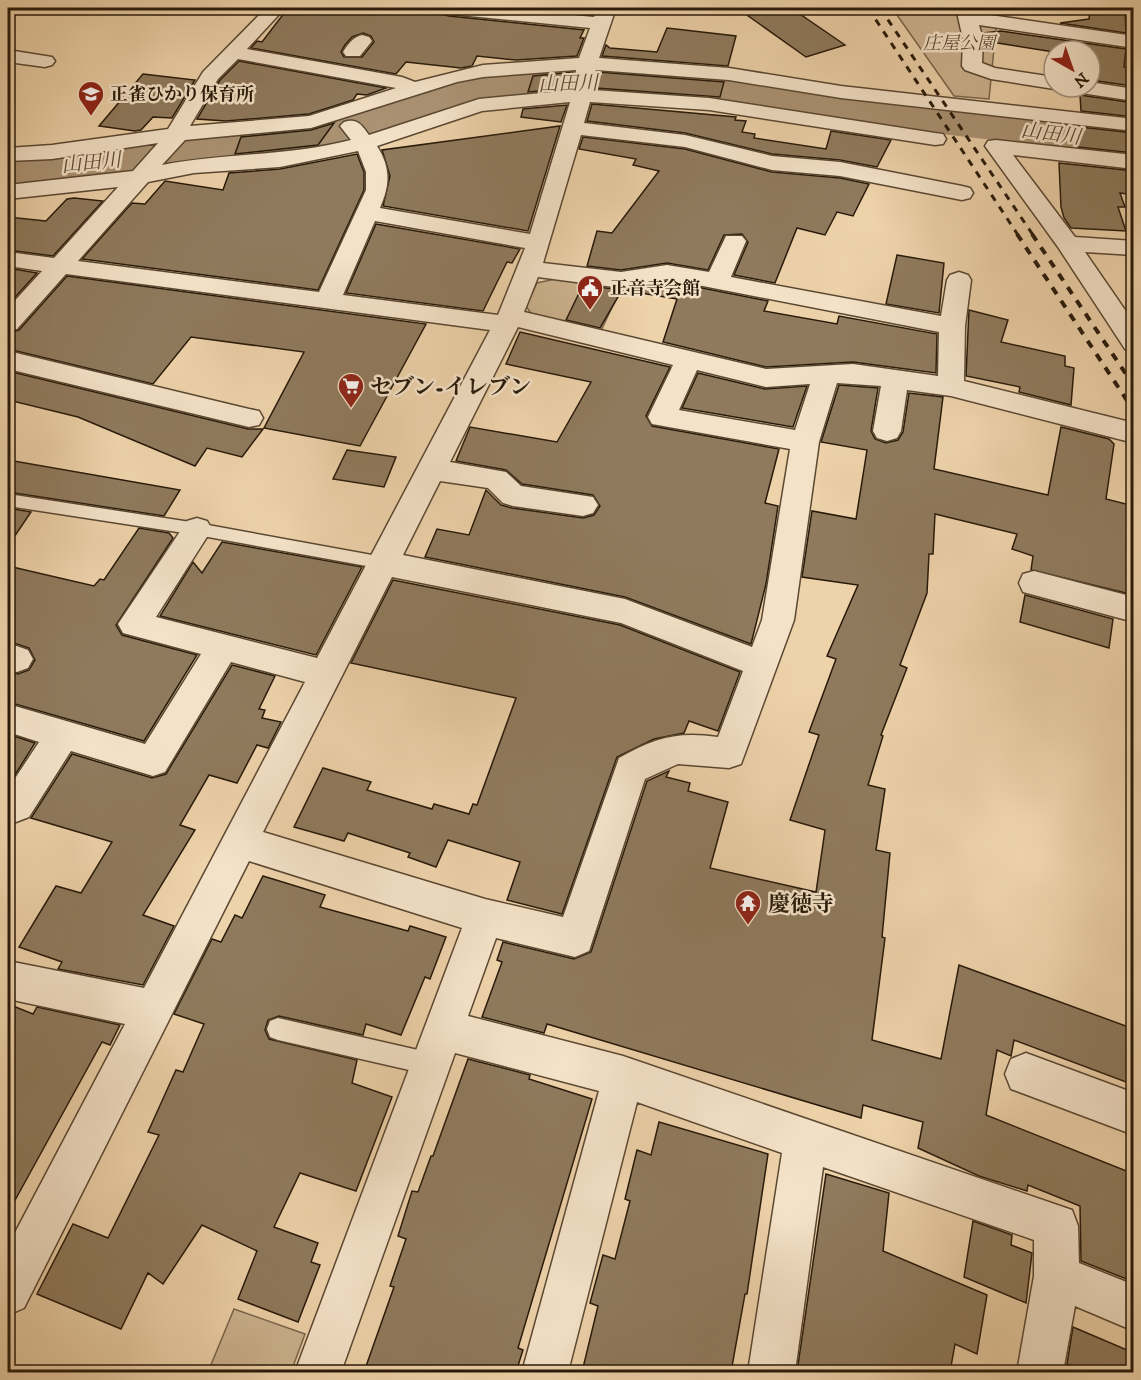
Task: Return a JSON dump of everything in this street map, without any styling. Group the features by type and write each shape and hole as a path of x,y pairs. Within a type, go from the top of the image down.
{"street":[{"path":"8,323 143,175 177,135 182,120 210,76 276,8"},
{"path":"8,1292 508,321 535,256 573,128 584,79 604,16 448,8"},
{"path":"1052,29 1053,8"},
{"path":"1042,81 991,73 972,66 973,39 967,13 997,21 1134,42"},
{"path":"249,35 272,38"},
{"path":"330,48 362,49"},
{"path":"233,52 402,83 412,89"},
{"path":"8,56 45,61"},
{"path":"8,154 52,152 177,135 287,125 343,115 412,89 483,72 584,79 729,74 840,95 1134,125"},
{"path":"8,192 143,175 194,166 304,157 364,142 478,105 584,79 709,104 935,139"},
{"path":"1102,90 1134,95"},
{"path":"833,122 840,95"},
{"path":"328,300 367,213 379,179 374,158 343,115"},
{"path":"573,128 685,141 772,163 840,169 962,192"},
{"path":"1134,162 996,146 1068,243 1134,343"},
{"path":"367,213 621,280 667,272 952,326"},
{"path":"717,280 734,241"},
{"path":"1068,243 1134,248"},
{"path":"8,259 508,321 766,378 853,373 895,381 951,387 1126,432 1134,455"},
{"path":"951,387 952,326 959,280"},
{"path":"8,360 249,418"},
{"path":"688,361 662,417 805,442"},
{"path":"240,842 485,917 575,938 632,769 652,756 677,747 729,753 778,620 805,442 827,373"},
{"path":"887,431 895,381"},
{"path":"431,470 496,480 513,495 564,510"},
{"path":"197,529 134,624 326,674"},
{"path":"383,563 624,611 762,665"},
{"path":"1035,583 1134,610"},
{"path":"8,718 153,761 223,647"},
{"path":"16,806 63,735"},
{"path":"318,1372 485,917"},
{"path":"8,980 153,1010"},
{"path":"438,1047 623,1077 1056,1226 1057,1276 1040,1372"},
{"path":"1026,1074 1134,1114"},
{"path":"545,1372 623,1077"},
{"path":"771,1372 805,1140"},
{"path":"1057,1276 1134,1308"}],"lane":[{"path":"8,500 197,529 383,563"},
{"path":"278,1029 438,1047"}],"green space":[{"name":"庄屋公園","path":"892,8 998,8 989,99 954,96"},
{"path":"555,279 621,288 599,335 532,315 526,306 537,283"},
{"path":"234,1309 305,1334 291,1372 208,1372"}],"building":[{"path":"288,8 360,8 406,13 407,8 438,8 441,14 449,16 584,30 580,38 584,38 577,56 516,60 477,56 472,66 461,68 406,62 396,74 251,48 257,41 262,42","holes":["363,33 371,36 374,42 362,57 344,57 341,52 352,37"]},
{"path":"517,8 594,8 591,14"},
{"path":"737,8 791,8 845,45 806,57"},
{"path":"1090,8 1125,8 1126,33 1060,23 1089,19"},
{"path":"667,28 736,36 728,66 602,56 606,45 610,48 657,52"},
{"path":"1001,31 1057,39 1042,39 1042,50 985,41 984,33"},
{"path":"1102,46 1126,49 1124,67 1132,68 1132,86 1102,82"},
{"path":"239,61 386,88 367,95 357,94 353,100 309,114 226,121 197,119 220,80"},
{"path":"573,72 571,88 528,92 533,76"},
{"path":"598,72 724,82 720,97 596,88"},
{"path":"143,74 195,80 172,118 153,117 141,130 135,131 99,126"},
{"path":"1102,98 1134,103 1134,117 1081,111 1080,99"},
{"path":"592,104 736,117 735,120 746,121 742,132 755,134 754,138 826,149 831,131 891,140 877,167 840,160 772,154 685,133 587,121"},
{"path":"567,105 561,122 521,117 523,109"},
{"path":"334,123 318,145 235,154 241,137 311,130"},
{"path":"560,126 528,231 383,206 390,176 382,150"},
{"path":"1080,127 1134,133 1134,153 1078,147"},
{"path":"583,137 685,149 772,172 840,178 869,184 853,216 837,212 825,235 797,228 775,283 734,275 748,242 742,234 724,235 708,270 667,263 621,270 587,266 597,231 612,233 659,171 633,165 636,159 579,149"},
{"path":"357,154 364,172 364,190 318,290 82,259 132,203 145,204 165,181 223,190 229,173 280,169"},
{"path":"1059,163 1134,171 1134,195 1120,193 1125,207 1118,207 1126,231 1071,228 1064,218 1061,207"},
{"path":"67,199 103,201 53,256 8,250 8,217 46,221"},
{"path":"376,224 520,249 512,263 507,262 483,311 346,293"},
{"path":"897,255 944,263 939,313 886,304"},
{"path":"8,268 37,273 8,305"},
{"path":"67,276 426,324 360,446 264,428 304,352 191,337 153,384 8,349 8,333 19,330"},
{"path":"667,281 768,301 764,311 837,324 839,316 937,334 936,373 853,362 766,367 663,342 677,299 623,290"},
{"path":"583,285 622,290 600,328 566,320"},
{"path":"969,310 1008,320 1001,342 1065,356 1065,366 1074,368 1071,405 1019,392 1020,387 966,376"},
{"path":"520,332 670,367 646,416 652,426 779,449 765,503 778,506 766,584 751,644 625,597 425,557 437,529 469,535 486,490 501,505 583,518 594,515 600,506 593,495 522,484 506,470 456,461 470,427 557,442 591,382 506,364"},
{"path":"8,371 248,429 263,429 242,457 207,448 195,466 78,417 8,400"},
{"path":"698,373 765,389 807,386 793,427 682,408"},
{"path":"839,385 878,388 871,431 875,439 886,443 898,440 903,432 909,393 943,397 934,469 1048,495 1061,427 1109,439 1114,444 1106,499 1134,506 1134,595 1031,570 1033,556 1012,549 1017,534 935,514 933,554 929,554 927,593 900,665 907,668 881,735 883,736 868,785 885,789 876,850 890,853 882,937 885,938 872,1040 941,1059 959,965 1134,1029 1134,1085 1014,1040 1011,1056 997,1050 986,1115 1134,1174 1134,1282 1081,1261 1080,1206 1028,1185 1027,1191 979,1176 918,1148 923,1122 863,1105 861,1118 547,1024 544,1033 482,1017 502,962 497,960 503,942 574,959 591,952 647,781 669,771 666,777 690,783 688,791 728,802 710,868 816,892 825,830 790,820 819,735 809,732 836,659 827,656 858,585 802,577 812,511 856,519 867,450 821,442"},
{"path":"347,450 396,457 384,487 333,479"},
{"path":"8,460 180,490 164,516 8,492"},
{"path":"8,508 31,512 8,546"},
{"path":"139,528 169,533 173,538 116,625 122,635 197,655 144,741 8,702 8,671 18,674 29,670 35,660 29,648 8,641 8,566 94,586 100,579 104,580"},
{"path":"222,542 362,567 316,655 160,616 193,562 202,573"},
{"path":"393,580 620,625 740,672 718,731 689,721 684,733 654,739 617,757 562,914 507,900 520,862 448,840 436,867 408,857 410,853 348,833 344,841 294,827 323,768 371,782 367,790 432,809 434,804 469,814 473,804 477,805 516,698 351,663"},
{"path":"1025,595 1113,619 1109,648 1020,622"},
{"path":"232,665 275,676 259,709 265,710 262,718 281,722 268,748 257,745 237,783 209,775 180,825 195,830 143,915 174,926 143,985 58,969 62,962 19,947 56,886 81,893 112,842 31,818 72,754 152,778 166,774"},
{"path":"8,734 35,743 8,786"},
{"path":"263,876 325,895 320,907 408,931 410,926 446,937 430,979 425,977 401,1035 366,1024 363,1035 279,1016 268,1020 265,1030 269,1039 357,1060 352,1083 392,1097 356,1191 300,1173 274,1227 318,1243 311,1262 320,1265 298,1322 238,1299 257,1251 202,1225 163,1284 148,1273 121,1329 37,1294 73,1224 108,1238 159,1135 148,1132 176,1070 183,1072 204,1024 174,1014 212,939 221,942 235,915 242,918"},
{"path":"8,1004 33,1014 37,1007 120,1025 110,1045 102,1042 8,1213"},
{"path":"468,1059 530,1075 529,1079 592,1099 518,1348 523,1350 516,1372 364,1372 394,1287 390,1286 406,1239 398,1236 412,1191 418,1192"},
{"path":"659,1122 768,1154 747,1294 745,1294 731,1372 582,1372 598,1306 590,1303 603,1255 615,1259 630,1201 625,1199 637,1150 651,1155"},
{"path":"826,1174 889,1193 883,1251 987,1295 977,1354 955,1344 950,1372 797,1372"},
{"path":"973,1221 1012,1235 1011,1245 1032,1253 1026,1303 964,1277"},
{"path":"1073,1327 1134,1353 1134,1372 1086,1372 1067,1364"}],"waterway":[{"name":"山田川","path":"8,171 55,168 209,148 275,143 343,130 414,106 480,89 572,80 648,82 713,88 844,110 1134,143"}],"railway":[{"path":"868,8 1018,235"},
{"path":"880,8 1033,235"},
{"path":"1017,234 1134,411"},
{"path":"1032,234 1134,386"}],"place":[{"name":"正雀ひかり保育所","path":"91,117"},
{"name":"正音寺会館","path":"590,311"},
{"name":"セブン-イレブン","path":"351,409"},
{"name":"慶徳寺","path":"748,926"}]}
